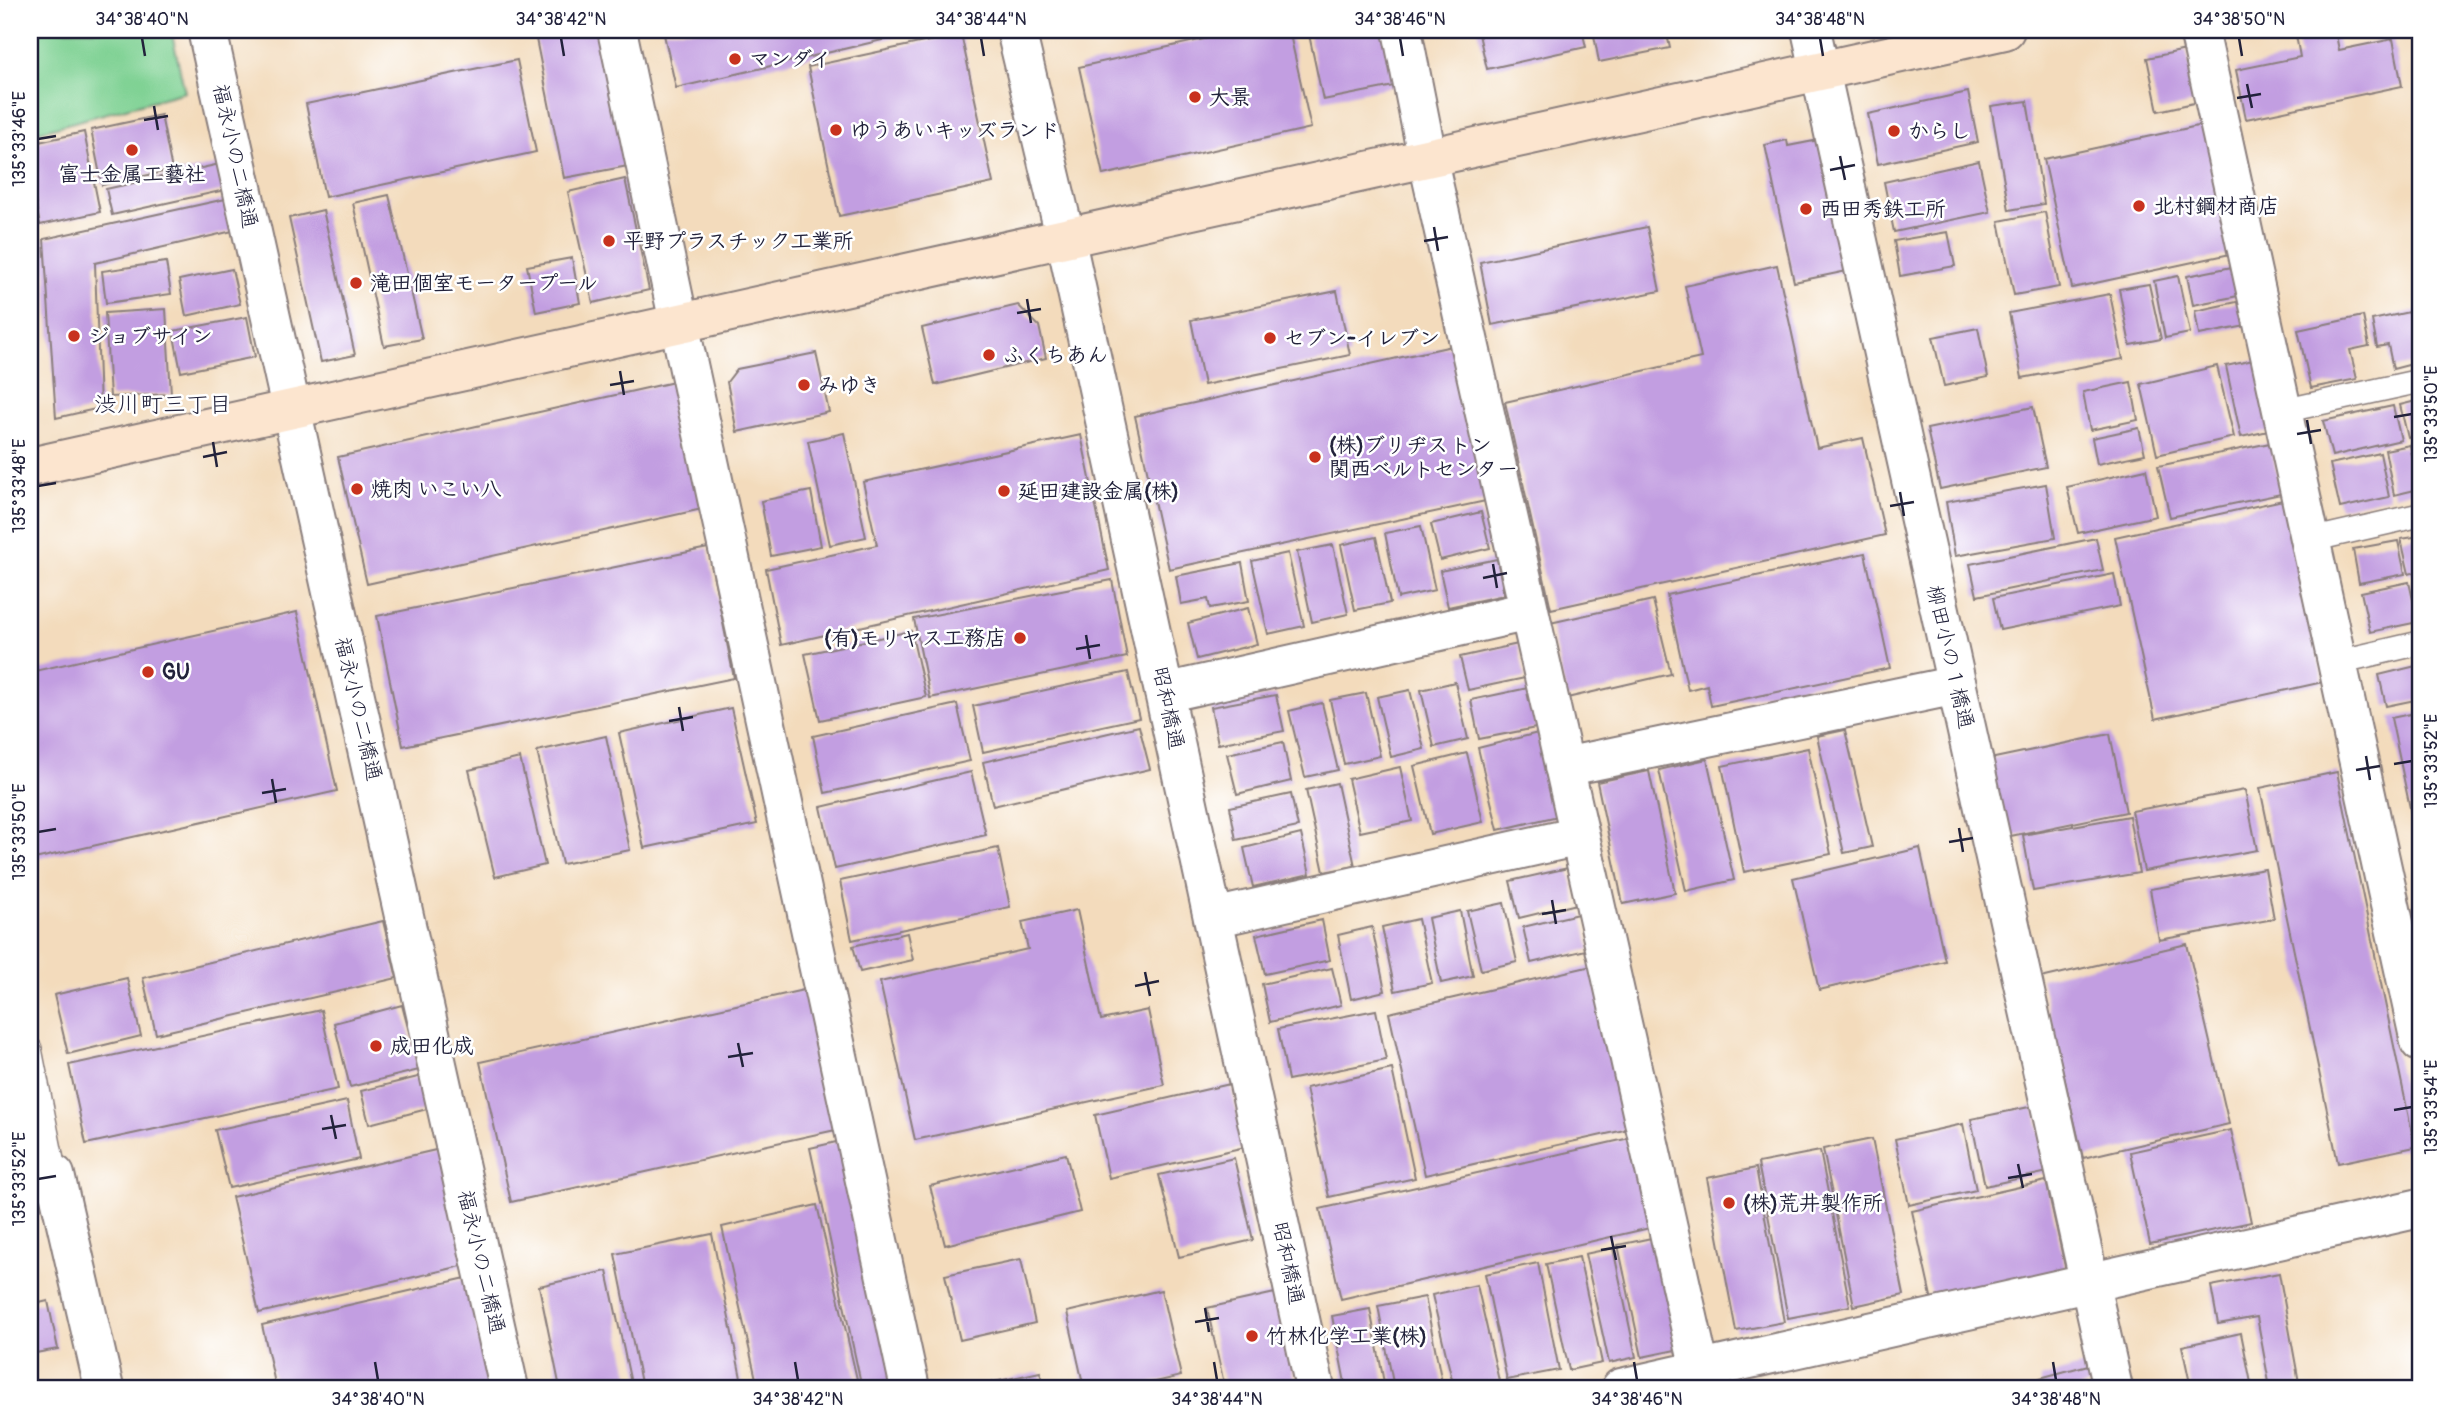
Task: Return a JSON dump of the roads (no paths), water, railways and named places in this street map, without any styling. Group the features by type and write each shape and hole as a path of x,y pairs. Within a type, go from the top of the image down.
{"street":[{"name":"福永小の二橋通","path":"207,30 509,1388"},
{"path":"617,30 678,323 910,1388"},
{"name":"昭和橋通","path":"1016,30 1065,236 1315,1388"},
{"path":"1402,30 1427,156 1702,1380"},
{"name":"柳田小の１橋通","path":"1811,30 2113,1388"},
{"path":"30,467 2005,30"},
{"path":"2199,30 2420,1042"},
{"path":"1164,693 1529,611"},
{"path":"1564,768 1957,685"},
{"path":"1213,918 1580,836"},
{"path":"42,1178 104,1388"},
{"path":"1621,1388 1702,1380 2090,1284 2420,1208"}],"lane":[{"path":"2283,411 2420,381"},
{"path":"2311,540 2420,515"},
{"path":"2338,662 2420,643"},
{"path":"30,1049 42,1178"}],"place":[{"name":"マンダイ","path":"735,59"},
{"name":"大景","path":"1195,97"},
{"name":"ゆうあいキッズランド","path":"836,130"},
{"name":"からし","path":"1894,131"},
{"name":"富士金属工藝社","path":"132,150"},
{"name":"北村鋼材商店","path":"2139,206"},
{"name":"西田秀鉄工所","path":"1806,209"},
{"name":"平野プラスチック工業所","path":"609,241"},
{"name":"滝田個室モータープール","path":"356,283"},
{"name":"ジョブサイン","path":"74,336"},
{"name":"セブン-イレブン","path":"1270,338"},
{"name":"ふくちあん","path":"989,355"},
{"name":"みゆき","path":"804,385"},
{"name":"(株)ブリヂストン 関西ベルトセンター","path":"1315,457"},
{"name":"焼肉 いこい八","path":"357,489"},
{"name":"延田建設金属(株)","path":"1004,491"},
{"name":"(有)モリヤス工務店","path":"1020,638"},
{"name":"GU","path":"148,672"},
{"name":"成田化成","path":"376,1046"},
{"name":"(株)荒井製作所","path":"1729,1203"},
{"name":"竹林化学工業(株)","path":"1252,1336"}],"district":[{"name":"渋川町三丁目","path":"163,404"}]}
